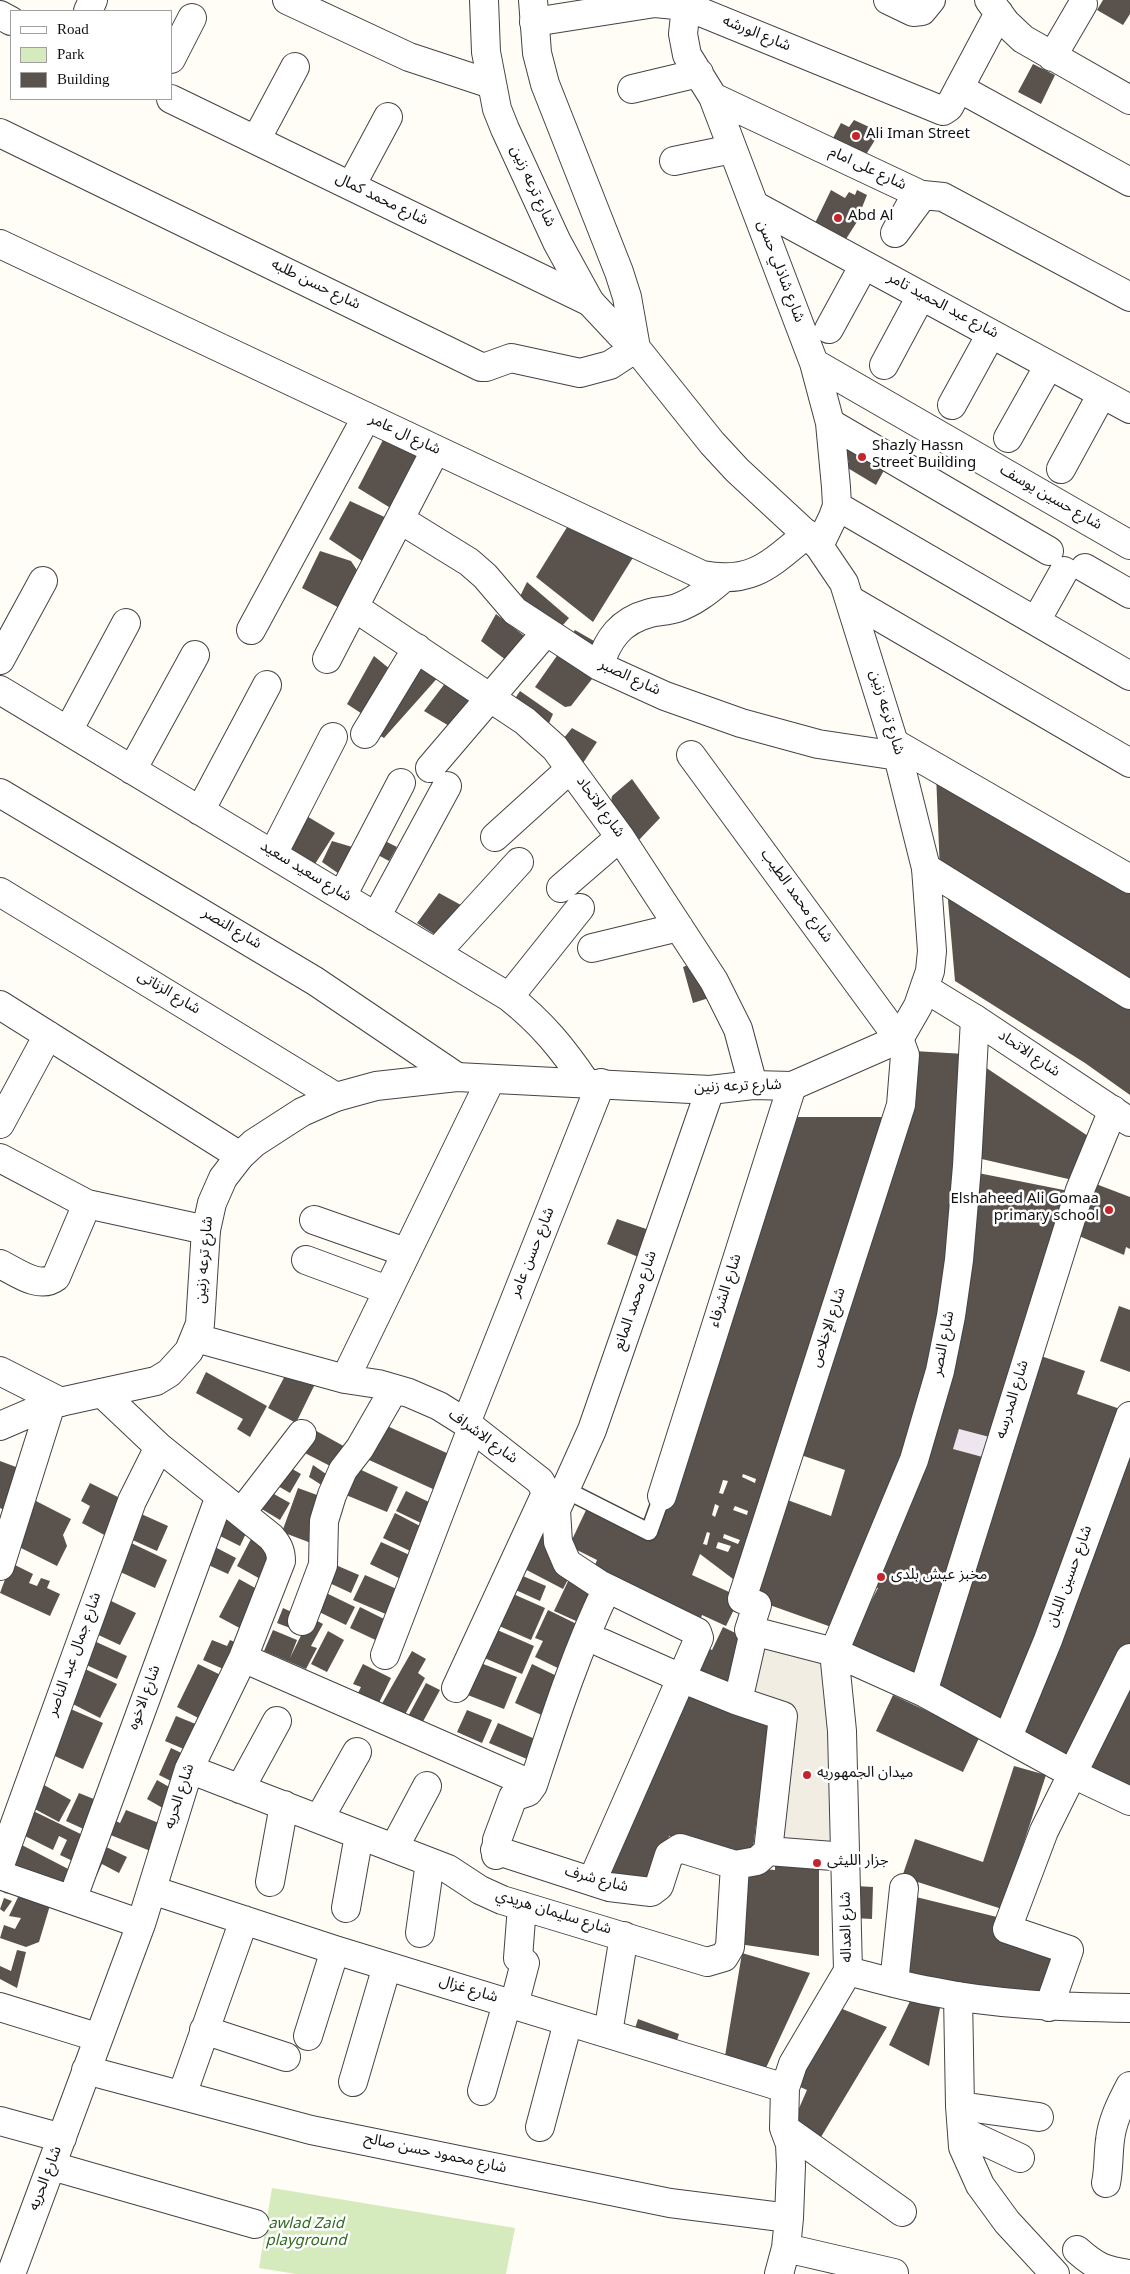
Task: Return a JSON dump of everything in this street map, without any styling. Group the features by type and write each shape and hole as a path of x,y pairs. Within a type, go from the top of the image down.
{"street":[{"path":"287,0 409,57 491,84"},
{"name":"شارع ترعه زنين","path":"0,1426 56,1403 156,1381 179,1363 196,1338 202,1309 206,1230 212,1203 223,1178 240,1156 254,1143 302,1112 336,1097 376,1086 457,1077 710,1090 754,1086 792,1086 899,1039 926,989 932,950 926,868 896,749 852,601 844,582 813,540 718,450 636,348 590,302 557,242 504,129 491,84 486,52 484,0"},
{"path":"888,0 913,12 922,11 930,0"},
{"name":"شارع الورشه","path":"533,11 655,3 686,6 940,111 947,109 959,88 994,6"},
{"path":"1052,57 1083,4"},
{"name":"شارع شاذلي حسن","path":"686,6 683,34 685,48 690,62 713,97 814,363 830,423 835,459 836,506 834,517 813,540"},
{"path":"994,6 1014,32 1052,57 1130,100"},
{"path":"533,11 537,53 545,84 619,272 631,314 636,348"},
{"path":"172,57 192,18"},
{"path":"256,140 295,67"},
{"path":"632,89 699,73"},
{"path":"959,88 1130,182"},
{"name":"شارع على امام","path":"713,97 917,193 895,233"},
{"name":"شارع محمد كمال","path":"172,99 590,302"},
{"path":"351,186 388,117"},
{"name":"شارع حسن طلبه","path":"0,133 481,367 510,358 567,372 580,373 610,365 636,348"},
{"path":"674,162 732,149"},
{"name":"شارع على امام","path":"895,233 923,195 942,197 1130,297"},
{"name":"شارع عبد الحميد تامر","path":"754,204 1130,409"},
{"path":"829,329 869,268 895,233"},
{"name":"شارع ال عامر","path":"3,252 366,418 702,575 722,579 742,577 760,570 813,540"},
{"path":"884,365 921,296"},
{"path":"952,405 991,334"},
{"name":"شارع حسين يوسف","path":"814,363 1130,545"},
{"path":"1008,438 1049,365"},
{"path":"1061,469 1102,394"},
{"path":"251,630 366,418"},
{"path":"830,423 1066,563 1130,594"},
{"path":"327,659 401,520 435,451"},
{"path":"836,506 1130,676"},
{"name":"شارع الصبر","path":"401,520 474,565 515,611 599,666 665,696 741,723 818,744 896,749"},
{"path":"1036,621 1066,563"},
{"path":"599,666 605,648 616,632 631,620 649,613 676,609 701,597 722,579"},
{"path":"0,660 43,581"},
{"path":"852,601 1130,764"},
{"name":"شارع الاتحاد","path":"354,607 417,648 546,738 620,837 714,981 738,1029 754,1086"},
{"path":"68,732 126,623"},
{"path":"376,917 439,777 490,698 546,632"},
{"path":"365,734 417,648"},
{"path":"132,770 195,655"},
{"path":"200,811 267,685"},
{"name":"شارع سعيد سعيد","path":"0,690 509,997 544,1027 594,1083"},
{"path":"273,854 333,737"},
{"path":"896,749 1130,879"},
{"name":"شارع محمد الطيب","path":"691,755 899,1039"},
{"path":"495,837 570,769"},
{"path":"342,896 401,783"},
{"name":"شارع النصر","path":"0,793 315,980 457,1077"},
{"path":"561,888 620,837"},
{"path":"436,953 519,862"},
{"path":"926,868 1130,996"},
{"name":"شارع الزناتى","path":"0,892 336,1097"},
{"path":"509,997 580,908"},
{"path":"592,948 679,928"},
{"name":"شارع الاتحاد","path":"926,989 974,1018 1121,1116"},
{"path":"0,1005 240,1156"},
{"name":"شارع النصر","path":"834,1652 914,1460 940,1371 959,1260 967,1166 974,1018"},
{"path":"0,1124 48,1034"},
{"name":"شارع الإخلاص","path":"755,1618 742,1600 901,1105 905,1055 899,1039"},
{"path":"345,1380 405,1252 491,1079"},
{"name":"شارع حسن عامر","path":"385,1655 594,1083"},
{"name":"شارع الشرفاء","path":"662,1496 792,1086"},
{"name":"شارع محمد المانع","path":"456,1688 592,1430 710,1090"},
{"name":"شارع المدرسه","path":"923,1692 1078,1197 1121,1116"},
{"path":"0,1158 87,1204 206,1230"},
{"path":"0,1264 37,1282 50,1281 56,1277 87,1204"},
{"path":"314,1220 405,1252"},
{"path":"306,1260 387,1290"},
{"name":"شارع الاشراف","path":"196,1338 345,1380 378,1384 439,1406 469,1426 540,1481 556,1497"},
{"path":"0,1371 56,1403 0,1566"},
{"path":"302,1621 322,1565 324,1521 332,1495 343,1470 360,1448 394,1389"},
{"name":"شارع الحريه","path":"11,2274 141,1924 189,1769 243,1658 281,1561 281,1553 271,1537 160,1448 102,1393"},
{"name":"شارع حسين اللبان","path":"1008,1737 1048,1640 1130,1416"},
{"path":"241,1513 302,1434"},
{"name":"شارع جمال عبد الناصر","path":"0,1866 132,1501 160,1448"},
{"name":"شارع الاخوه","path":"72,1900 220,1496"},
{"path":"556,1497 558,1542 567,1563 607,1588 697,1632 699,1638 592,1882"},
{"path":"243,1658 533,1785 566,1685 588,1628 607,1588"},
{"path":"738,1701 755,1618 923,1692 1073,1774 1130,1801"},
{"path":"602,1643 738,1701 783,1716 768,1851 846,1857"},
{"name":"شارع العداله","path":"779,2274 786,2248 791,2166 790,2144 784,2128 785,2088 793,2064 848,1971 842,1731 834,1652"},
{"path":"1049,2007 1069,1950 1007,1929 1044,1831 1130,1658"},
{"path":"240,1789 277,1721"},
{"path":"319,1819 357,1752"},
{"name":"شارع سليمان هريدي","path":"189,1769 430,1862 464,1878 480,1890 522,1906 707,1962 724,1957 730,1947 735,1865"},
{"name":"شارع شرف","path":"533,1785 528,1792 514,1797 495,1852 592,1882 618,1889 654,1891 659,1886 669,1855 680,1848 735,1865 757,1862 768,1851"},
{"path":"394,1848 428,1786"},
{"path":"270,1882 284,1805"},
{"path":"346,1908 359,1834"},
{"path":"420,1933 430,1862"},
{"path":"0,1875 141,1924"},
{"path":"894,1983 904,1888"},
{"name":"شارع غزال","path":"152,1890 335,1950 785,2088"},
{"path":"482,2092 524,1963 518,1958 522,1906"},
{"path":"182,2095 244,1920"},
{"path":"608,2033 624,1936"},
{"path":"308,2036 335,1950"},
{"path":"352,2082 387,1966"},
{"path":"848,1971 894,1983 958,1996 1049,2007 1130,2008"},
{"path":"958,1996 961,2118 964,2147 980,2185 1007,2222 1055,2274"},
{"path":"0,2007 98,2037"},
{"path":"540,2127 568,2022"},
{"path":"204,2030 286,2057"},
{"name":"شارع محمود حسن صالح","path":"86,2070 311,2130 670,2203 789,2218"},
{"path":"1106,2183 1110,2140 1118,2108 1130,2086"},
{"path":"961,2118 1039,2117"},
{"path":"961,2118 1020,2158"},
{"path":"0,2121 62,2138"},
{"path":"784,2128 902,2212"},
{"path":"52,2166 255,2224"},
{"path":"786,2248 894,2273"},
{"path":"1077,2250 1092,2263 1108,2272 1130,2274"}],"lane":[{"path":"556,1497 649,1532 662,1496"}],"shaded area":[{"path":"959,1429 997,1439 990,1459 953,1449"},
{"name":"ميدان الجمهوريه","path":"762,1641 831,1651 838,1847 772,1843 787,1707 747,1693"}],"green space":[{"name":"awlad Zaid playground","path":"272,2188 515,2228 506,2274 296,2274 259,2268"}],"building":[{"path":"1103,0 1130,0 1130,14 1123,25 1097,10"},
{"path":"1033,64 1055,75 1041,104 1018,92"},
{"name":"Ali Iman Street","path":"854,120 880,132 865,156 832,140 841,123 849,127"},
{"name":"Abd Al","path":"831,190 845,198 849,192 855,195 857,190 867,195 861,210 862,214 846,239 815,223"},
{"path":"384,438 426,457 397,512 358,488"},
{"name":"Shazly Hassn Street Building","path":"834,444 889,461 876,485 846,467 849,461 834,453"},
{"path":"350,501 391,520 368,565 329,539"},
{"path":"569,524 600,543 634,556 593,622 536,577"},
{"path":"320,551 351,561 361,576 343,610 302,588"},
{"path":"527,582 569,618 550,640 512,613"},
{"path":"496,614 540,648 523,673 481,641"},
{"path":"575,630 613,652 571,706 565,707 535,687"},
{"path":"374,656 396,674 373,721 347,704"},
{"path":"419,657 441,674 384,738 374,732"},
{"path":"459,665 503,696 466,736 424,711"},
{"path":"520,691 553,714 546,730 510,706"},
{"path":"572,728 597,742 583,763 563,739"},
{"path":"936,774 1130,886 1130,990 940,872"},
{"path":"632,779 660,818 638,841 611,802 612,796"},
{"path":"305,815 335,833 315,864 289,849"},
{"path":"383,840 397,847 389,861 376,854"},
{"path":"332,841 359,849 345,878 322,862"},
{"path":"947,889 1130,1008 1130,1095 1085,1063 955,981"},
{"path":"439,893 470,910 440,938 417,923"},
{"path":"709,957 731,991 693,1003 683,967"},
{"path":"914,1051 965,1054 954,1207 923,1415 837,1629 750,1598 782,1498 831,1516 845,1470 795,1453"},
{"path":"979,1063 1091,1138 1077,1181 973,1157"},
{"path":"792,1117 886,1117 741,1585 700,1554 692,1575 740,1597 726,1626 702,1615 699,1623 592,1572 597,1560 569,1546 587,1508 653,1539","holes":["743,1474 756,1479 755,1483 742,1477","723,1480 728,1481 723,1494 719,1493","715,1504 719,1506 715,1517 712,1515","735,1506 748,1511 747,1515 733,1510","707,1532 710,1533 707,1545 703,1544","724,1534 740,1540 738,1544 723,1538","718,1542 731,1546 728,1552 716,1548"]},
{"path":"973,1172 1074,1192 997,1439 959,1429 953,1449 990,1459 920,1679 849,1643 878,1588 870,1585 893,1527"},
{"path":"1096,1184 1130,1197 1130,1249 1126,1247 1124,1255 1079,1236"},
{"path":"617,1219 658,1233 648,1261 607,1244"},
{"path":"1119,1306 1130,1310 1130,1372 1100,1361"},
{"path":"1041,1356 1085,1371 1077,1394 1123,1410 1007,1722 937,1686"},
{"path":"288,1370 315,1384 296,1423 268,1408"},
{"path":"206,1372 267,1406 250,1437 237,1429 243,1419 196,1393"},
{"path":"385,1425 449,1454 433,1489 369,1460"},
{"path":"311,1428 349,1449 338,1470 299,1450"},
{"path":"1130,1439 1130,1643 1074,1758 1016,1729"},
{"path":"0,1461 24,1470 11,1513 0,1508"},
{"path":"282,1463 301,1474 290,1493 271,1482"},
{"path":"313,1465 329,1476 323,1486 309,1477"},
{"path":"357,1468 398,1487 387,1512 346,1495"},
{"path":"90,1483 128,1502 110,1538 82,1523 90,1506 81,1501"},
{"path":"298,1488 328,1499 311,1543 282,1532"},
{"path":"265,1489 290,1503 280,1520 255,1505"},
{"path":"406,1491 431,1503 421,1523 396,1511"},
{"path":"36,1501 71,1519 63,1535 67,1546 57,1566 13,1544"},
{"path":"225,1512 250,1525 240,1546 214,1533"},
{"path":"139,1513 168,1526 157,1551 128,1538"},
{"path":"395,1513 422,1527 410,1551 383,1538"},
{"path":"536,1532 580,1556 563,1589 519,1566"},
{"path":"252,1537 270,1547 264,1581 237,1566"},
{"path":"127,1541 167,1560 155,1588 114,1569"},
{"path":"381,1542 414,1557 405,1581 370,1564"},
{"path":"213,1546 236,1558 228,1574 204,1563"},
{"path":"11,1563 33,1574 29,1583 37,1586 41,1578 50,1581 47,1588 60,1594 50,1616 0,1593"},
{"path":"331,1563 359,1575 351,1593 323,1580"},
{"path":"516,1573 546,1586 540,1601 509,1587"},
{"path":"365,1575 399,1590 388,1615 353,1600"},
{"path":"570,1577 592,1587 576,1621 554,1611"},
{"path":"239,1579 266,1594 247,1632 219,1617"},
{"path":"504,1590 545,1608 531,1640 490,1622"},
{"path":"322,1591 355,1607 346,1625 313,1609"},
{"path":"107,1599 136,1613 120,1645 92,1632"},
{"path":"360,1607 392,1623 382,1643 350,1628"},
{"path":"283,1608 296,1614 290,1628 277,1623"},
{"path":"548,1610 585,1628 564,1671 535,1657 543,1641 535,1638"},
{"path":"310,1617 323,1624 311,1646 317,1648 306,1669 264,1651 273,1630 297,1640 290,1658"},
{"path":"723,1627 750,1640 726,1691 686,1672 700,1644 712,1650"},
{"path":"495,1629 534,1646 522,1674 482,1657"},
{"path":"328,1631 344,1640 327,1672 311,1664"},
{"path":"92,1640 127,1656 117,1679 82,1663"},
{"path":"212,1640 227,1646 230,1640 241,1645 230,1672 203,1660"},
{"path":"412,1651 426,1659 418,1673 425,1678 402,1720 380,1707"},
{"path":"478,1662 517,1677 504,1709 465,1694"},
{"path":"198,1664 227,1678 206,1722 177,1707"},
{"path":"363,1664 391,1678 375,1711 354,1701 361,1687 353,1684"},
{"path":"532,1664 563,1679 546,1717 515,1703"},
{"path":"83,1668 117,1684 100,1718 67,1701"},
{"path":"1130,1673 1130,1793 1084,1767"},
{"path":"426,1683 440,1690 419,1729 405,1722"},
{"path":"687,1685 769,1723 752,1856 669,1836 655,1882 600,1873"},
{"path":"893,1695 980,1736 963,1772 876,1731"},
{"path":"66,1707 103,1723 83,1769 46,1752"},
{"path":"467,1710 492,1720 482,1743 457,1732"},
{"path":"176,1716 203,1727 193,1753 165,1741"},
{"path":"498,1723 542,1742 534,1762 489,1743"},
{"path":"171,1748 192,1758 179,1785 159,1775"},
{"path":"1014,1766 1046,1775 1002,1909 902,1877 915,1839 983,1862"},
{"path":"157,1780 178,1792 173,1814 147,1799"},
{"path":"44,1785 71,1800 59,1822 31,1807"},
{"path":"79,1793 101,1802 88,1831 66,1821"},
{"path":"29,1809 91,1839 79,1864 60,1855 67,1840 59,1836 53,1850 17,1832"},
{"path":"126,1810 164,1825 153,1852 103,1832 108,1817 120,1823"},
{"path":"16,1842 76,1873 67,1891 7,1861"},
{"path":"100,1844 127,1857 119,1873 102,1864 97,1875 87,1870"},
{"path":"775,1856 819,1859 819,1956 739,1944 740,1867 775,1870"},
{"path":"7,1884 51,1902 39,1942 26,1947 0,1938 4,1925 15,1929 21,1918 9,1916 19,1895 4,1893"},
{"path":"856,1886 873,1887 872,1919 854,1918"},
{"path":"908,1895 1005,1919 1056,1954 1046,1996 904,1975 915,1912 905,1910"},
{"path":"4,1898 12,1901 4,1912 0,1909"},
{"path":"17,1950 26,1952 17,1988 0,1979 0,1966 11,1971"},
{"path":"742,1953 810,1973 765,2070 725,2056"},
{"path":"911,1999 940,2008 929,2066 889,2045"},
{"path":"840,2008 887,2027 821,2137 793,2122 807,2090 791,2083"},
{"path":"638,2019 679,2034 673,2053 632,2038"}],"place":[{"name":"Ali Iman Street","path":"856,136"},
{"name":"Abd Al","path":"838,218"},
{"name":"Shazly Hassn Street Building","path":"862,457"},
{"name":"Elshaheed Ali Gomaa primary school","path":"1109,1210"},
{"name":"مخبز عيش بلدى","path":"881,1577"},
{"name":"ميدان الجمهوريه","path":"807,1775"},
{"name":"جزار الليثى","path":"817,1863"}]}
